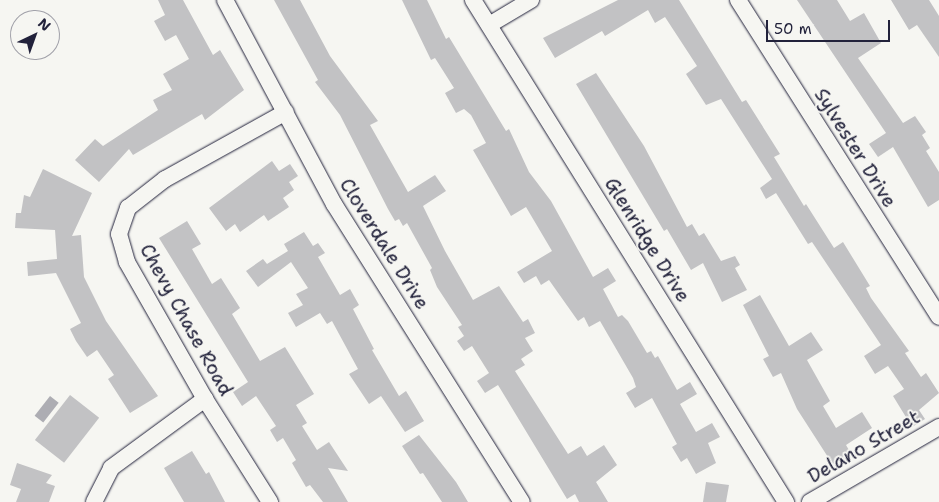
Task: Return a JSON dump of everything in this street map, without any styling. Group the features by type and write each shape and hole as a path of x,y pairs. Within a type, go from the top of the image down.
{"street":[{"name":"Cloverdale Drive","path":"225,0 244,41 286,112 334,204 522,502"},
{"name":"Glenridge Drive","path":"473,0 786,502"},
{"path":"489,25 531,0"},
{"name":"Sylvester Drive","path":"738,0 939,317"},
{"name":"Chevy Chase Road","path":"270,502 205,399 127,262 119,234 128,208 165,179 286,112"},
{"path":"94,502 111,468 205,399"},
{"name":"Delano Street","path":"810,502 939,427"}],"shaded area":[{"path":"50,396 59,403 43,422 35,416"}],"building":[{"path":"158,0 183,0 213,55 220,50 244,90 205,120 202,114 133,155 129,149 99,182 75,160 95,139 103,146 158,110 153,100 172,90 163,74 189,59 176,35 165,41 154,21 165,15"},
{"path":"274,0 300,0 330,56 378,121 370,125 408,192 435,175 446,191 423,206 445,251 473,300 499,286 523,322 528,319 535,333 525,338 533,351 521,359 525,365 515,371 568,454 581,446 587,456 604,445 617,465 596,482 608,502 579,502 575,494 567,499 498,385 485,393 477,381 489,373 472,346 464,351 457,341 464,336 458,327 462,325 437,287 430,270 432,268 407,223 403,226 399,219 395,221 340,115 315,82 318,80"},
{"path":"402,0 427,0 446,39 449,37 506,131 509,129 529,172 551,201 593,277 608,268 616,281 603,289 618,317 622,315 628,321 647,353 651,351 655,358 658,356 677,390 690,382 697,394 680,404 696,432 712,423 720,437 708,443 716,463 696,474 687,458 681,462 672,447 677,444 652,398 635,408 626,393 636,387 633,378 600,321 589,327 584,317 578,321 549,280 541,285 536,276 524,283 517,272 552,251 526,207 511,216 473,150 486,143 471,115 464,109 456,113 445,93 454,88 435,58 431,60"},
{"path":"618,0 679,0 742,102 746,100 780,154 774,157 804,206 806,204 834,248 843,242 870,286 866,288 871,298 909,351 905,353 921,377 926,373 939,393 919,410 925,419 912,427 893,396 904,389 888,366 875,374 864,356 881,345 812,242 808,244 776,193 766,199 760,188 772,179 721,99 706,105 686,74 697,66 665,17 655,23 648,10 605,36 602,31 555,58 543,38"},
{"path":"797,0 837,0 850,21 864,13 881,43 858,58 903,123 915,116 926,132 922,135 930,148 926,151 939,172 939,200 928,207 893,147 878,157 869,144 886,133"},
{"path":"891,0 929,0 939,16 939,57 917,25 909,30"},
{"path":"596,73 644,146 687,227 692,224 699,236 704,233 721,261 735,256 740,265 735,268 747,290 722,302 703,263 691,270 667,229 664,231 576,84"},
{"path":"272,161 279,171 290,164 298,176 289,182 294,190 283,198 289,207 268,221 264,215 240,232 235,224 226,231 209,208"},
{"path":"43,169 92,193 72,236 81,235 84,277 106,321 158,396 130,413 108,379 114,375 97,350 87,357 76,341 70,329 81,323 56,273 28,276 27,262 57,259 55,230 15,228 16,213 21,213 24,195 30,197"},
{"path":"187,221 201,244 192,249 212,284 221,278 240,308 232,314 260,361 285,347 314,394 296,405 307,423 302,426 317,450 329,442 348,471 328,468 348,502 323,502 310,485 306,487 292,463 296,460 283,438 277,442 270,430 276,426 256,396 242,406 233,392 248,382 159,238"},
{"path":"304,232 313,246 318,243 325,253 318,257 340,295 350,289 359,305 353,309 374,349 372,350 399,396 406,391 424,421 405,432 381,396 369,404 349,374 358,369 332,321 327,324 320,313 296,327 288,313 303,305 296,294 308,288 291,262 258,287 246,271 263,259 267,264 288,251 284,244"},
{"path":"760,295 789,346 811,332 823,350 807,360 830,401 823,406 836,428 862,412 872,428 846,445 853,457 835,468 797,409 781,373 773,377 763,359 769,356 743,305"},
{"path":"70,395 99,418 64,463 35,440"},
{"path":"419,435 456,482 468,502 442,502 423,473 420,474 402,446"},
{"path":"192,451 206,474 209,472 225,502 184,502 164,468"},
{"path":"17,463 52,475 46,483 55,486 49,502 16,502 21,489 10,485"},
{"path":"706,482 729,485 726,502 703,502"}]}
